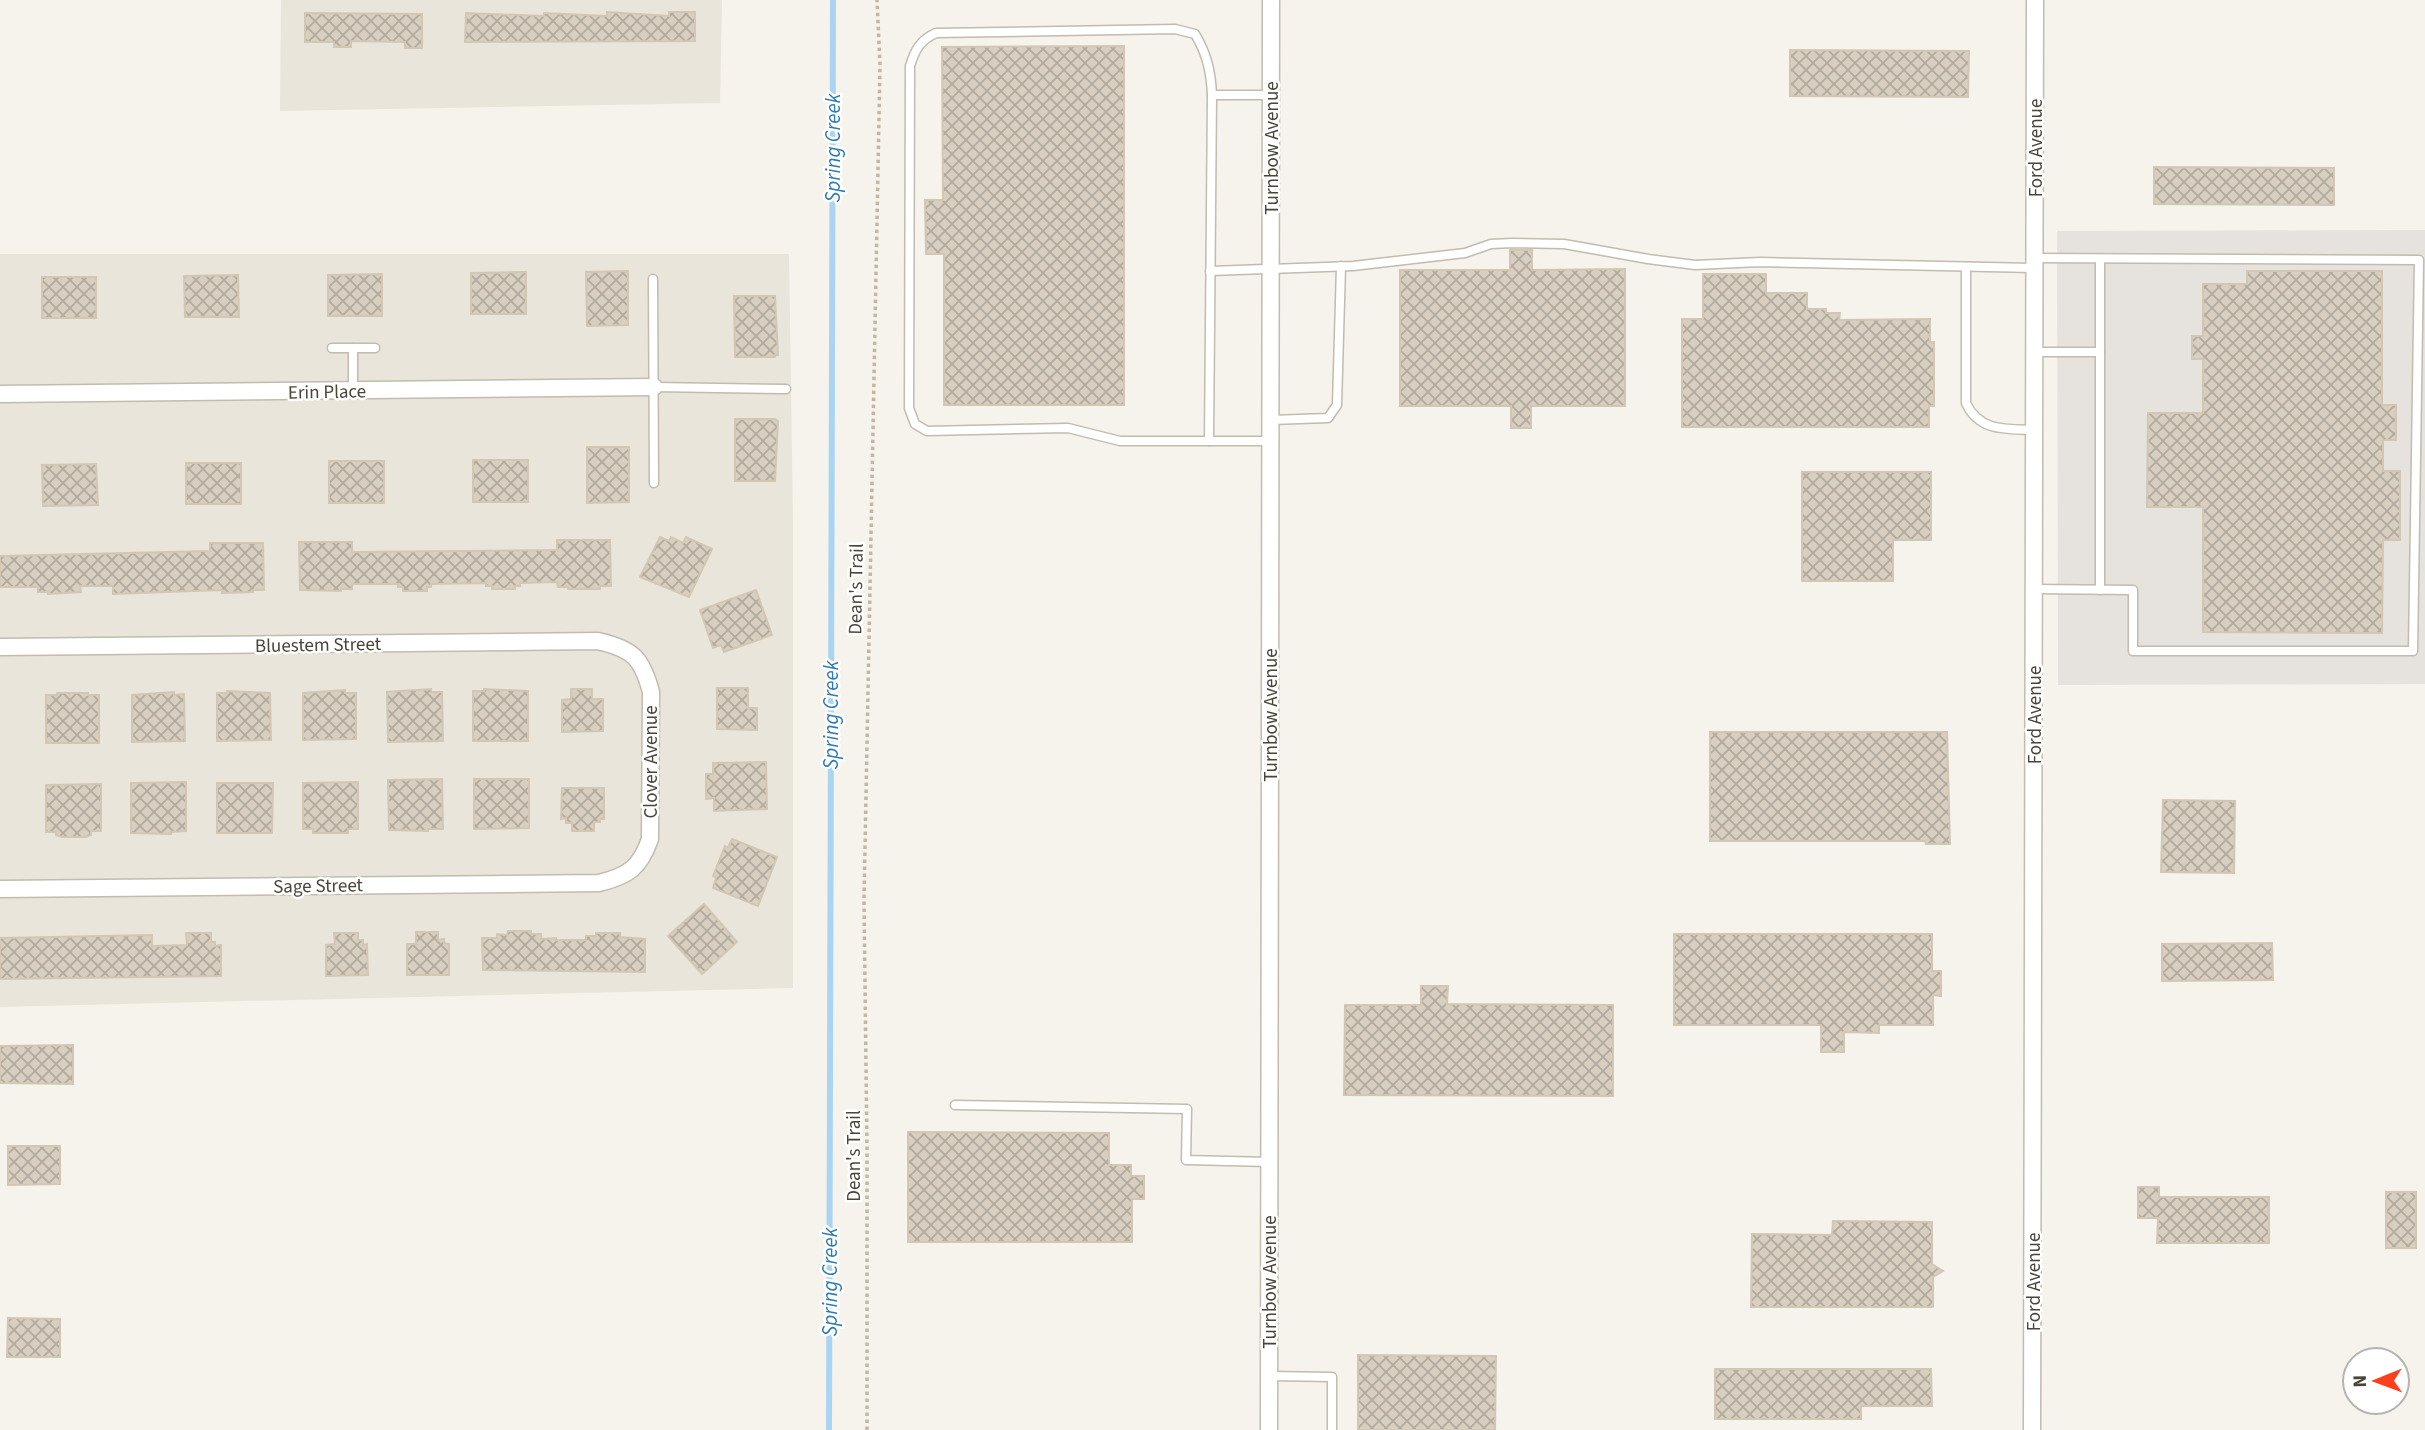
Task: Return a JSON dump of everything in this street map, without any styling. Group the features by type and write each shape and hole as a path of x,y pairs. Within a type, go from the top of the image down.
{"street":[{"name":"Turnbow Avenue","path":"1269,1430 1271,0"},
{"name":"Ford Avenue","path":"2032,1430 2035,0"},
{"name":"Erin Place","path":"0,394 654,387"},
{"name":"Bluestem Street","path":"0,648 598,641 616,645 632,654"},
{"name":"Clover Avenue","path":"632,654 645,669 651,692 650,839 645,856 633,869"},
{"name":"Sage Street","path":"0,888 599,883 617,879 633,869"}],"lane":[{"path":"1209,441 1212,95 1211,74 1205,50 1195,34 1175,29 936,33 924,39 914,53 910,66 909,408 915,424 927,431 1068,428 1121,440 1209,441 1270,441"},
{"path":"1212,95 1271,95"},
{"path":"1210,271 1341,267 1465,253 1491,244 1513,243 1564,244 1695,265 1760,262 1966,267 2100,258 2418,260 2413,651 2133,651 2133,590 2034,590"},
{"path":"2100,258 2100,590"},
{"path":"1271,420 1328,418 1337,405 1341,267"},
{"path":"1966,267 1966,403 1971,415 1996,429 2035,430"},
{"path":"653,279 654,482"},
{"path":"332,348 375,348"},
{"path":"353,348 353,391"},
{"path":"2035,352 2100,352"},
{"path":"654,387 786,389"},
{"path":"955,1105 1187,1109 1186,1160 1270,1162"},
{"path":"1269,1376 1332,1377 1332,1430"}],"path":[{"name":"Dean's Trail","path":"867,1430 864,901 880,65 877,0"}],"shaded area":[{"path":"281,0 722,0 720,103 280,111"},
{"path":"2425,230 2425,684 2058,685 2057,231"},
{"path":"0,254 789,254 793,522 793,988 0,1007"}],"building":[{"path":"607,12 669,16 669,12 695,12 695,41 465,42 466,13 607,16"},
{"path":"305,13 422,14 422,48 405,48 405,42 351,41 351,47 334,47 334,42 305,42"},
{"path":"1124,46 1124,405 944,405 944,254 926,254 925,200 943,200 942,47"},
{"path":"1790,50 1969,51 1968,97 1790,96"},
{"path":"2154,167 2334,168 2334,205 2154,204"},
{"path":"1510,250 1532,250 1532,270 1625,269 1625,406 1531,406 1531,428 1511,428 1511,406 1400,406 1400,270 1510,270"},
{"path":"628,271 628,325 587,326 586,272"},
{"path":"2247,271 2382,271 2382,405 2396,405 2396,440 2383,440 2383,471 2400,471 2400,540 2383,540 2382,633 2203,632 2203,507 2147,507 2148,413 2203,413 2203,359 2192,359 2192,336 2203,336 2203,284 2247,284"},
{"path":"526,272 526,314 471,314 471,273"},
{"path":"382,274 382,316 328,316 328,275"},
{"path":"1703,274 1766,274 1766,293 1807,293 1807,309 1826,309 1826,313 1840,313 1839,320 1930,319 1930,342 1934,342 1934,406 1929,406 1929,427 1682,427 1682,319 1703,319"},
{"path":"238,275 239,317 185,317 184,276"},
{"path":"42,277 96,277 96,318 42,318"},
{"path":"734,296 775,296 778,355 735,357"},
{"path":"735,419 778,421 775,481 735,481"},
{"path":"587,447 629,447 629,502 587,503"},
{"path":"473,460 528,460 528,502 473,502"},
{"path":"329,461 384,461 384,503 329,503"},
{"path":"186,463 241,463 241,504 186,504"},
{"path":"96,464 98,505 43,506 42,465"},
{"path":"1802,472 1931,472 1931,540 1893,540 1893,581 1802,581"},
{"path":"660,537 669,541 671,537 683,543 686,537 712,549 689,597 640,577"},
{"path":"557,540 610,540 611,586 600,586 600,589 568,589 558,587 557,582 520,583 515,589 492,589 492,586 486,586 486,583 431,584 427,591 403,591 403,587 398,587 398,584 352,584 352,589 341,591 300,590 299,542 352,542 352,552 557,550"},
{"path":"210,543 263,543 264,590 113,594 113,586 80,586 81,592 48,594 38,592 38,587 0,587 0,556 210,551"},
{"path":"756,590 772,635 724,652 721,645 713,648 700,610"},
{"path":"717,688 748,688 748,708 757,708 757,730 717,729"},
{"path":"431,689 431,692 442,692 443,741 388,742 387,692"},
{"path":"571,689 592,689 592,699 603,699 603,731 562,732 562,700 571,699"},
{"path":"345,690 345,693 356,693 356,739 303,740 303,693"},
{"path":"473,691 528,691 528,741 473,741"},
{"path":"174,692 174,695 184,694 185,741 132,742 132,695"},
{"path":"217,693 270,693 271,740 217,741"},
{"path":"46,695 99,695 99,743 46,743"},
{"path":"1710,732 1947,732 1950,844 1926,844 1925,841 1710,841"},
{"path":"766,762 767,809 714,811 714,798 706,799 706,774 713,774 713,763"},
{"path":"442,779 443,829 389,830 388,780"},
{"path":"474,779 529,779 529,828 474,829"},
{"path":"186,782 186,831 171,834 131,833 131,783"},
{"path":"358,782 358,829 348,829 348,833 313,833 313,829 303,829 303,783"},
{"path":"217,783 273,783 272,833 217,833"},
{"path":"101,784 101,831 91,831 91,835 86,837 62,837 56,835 56,832 46,832 46,785"},
{"path":"562,788 604,788 604,819 594,822 594,831 572,831 572,823 566,823 566,818 561,819"},
{"path":"2163,800 2235,801 2234,873 2161,872"},
{"path":"732,839 777,857 758,906 713,888 716,878 713,876 725,846 728,848"},
{"path":"704,904 737,942 702,974 668,936"},
{"path":"508,931 531,931 531,934 541,934 541,939 556,940 586,940 586,936 596,936 596,933 620,933 620,937 645,939 645,972 483,970 482,938 497,938 497,934 507,935"},
{"path":"416,932 438,932 438,940 444,939 444,943 449,944 449,975 407,975 407,944 416,944"},
{"path":"186,933 211,933 211,942 215,942 215,946 221,945 221,976 0,979 0,938 152,935 152,946 187,945"},
{"path":"334,933 358,933 358,940 363,940 363,945 367,944 368,975 326,976 326,945 335,944"},
{"path":"1674,934 1932,934 1932,971 1941,971 1941,996 1933,995 1933,1025 1879,1025 1879,1033 1844,1032 1844,1052 1821,1052 1821,1025 1674,1025"},
{"path":"2272,943 2273,980 2162,981 2162,944"},
{"path":"1421,986 1448,986 1447,1004 1613,1005 1613,1096 1344,1095 1345,1005 1421,1005"},
{"path":"73,1045 73,1084 0,1083 0,1046"},
{"path":"908,1132 1109,1133 1109,1165 1131,1165 1131,1176 1144,1176 1144,1199 1132,1199 1132,1242 908,1242"},
{"path":"8,1146 60,1146 60,1184 8,1185"},
{"path":"2138,1187 2159,1187 2159,1197 2269,1197 2269,1243 2157,1243 2158,1218 2138,1218"},
{"path":"2386,1192 2416,1192 2416,1248 2386,1248"},
{"path":"1833,1221 1932,1222 1932,1264 1943,1271 1933,1277 1933,1307 1751,1307 1752,1234 1832,1235"},
{"path":"8,1318 60,1319 60,1357 7,1357"},
{"path":"1358,1355 1496,1356 1495,1430 1358,1430"},
{"path":"1715,1369 1931,1369 1932,1406 1861,1406 1861,1419 1715,1419"}],"waterway":[{"name":"Spring Creek","path":"829,1430 833,0"}]}
